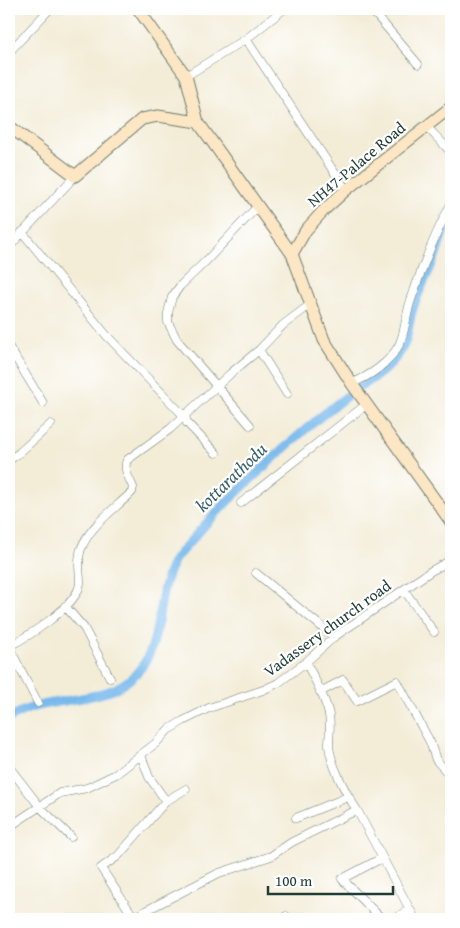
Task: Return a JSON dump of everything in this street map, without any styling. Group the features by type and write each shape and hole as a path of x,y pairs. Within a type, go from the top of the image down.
{"main road":[{"path":"138,9 186,76 198,122 292,254 324,340 352,383 451,522"},
{"name":"NH47-Palace Road","path":"292,254 306,230 324,210 346,190 451,107"},
{"path":"9,126 75,176 142,119 158,116 198,122"}],"street":[{"path":"9,52 48,9"},
{"path":"186,76 246,39 284,9"},
{"path":"374,10 418,64"},
{"path":"246,39 346,190"},
{"path":"426,126 451,152"},
{"path":"9,247 75,176"},
{"path":"352,383 371,375 396,350 400,343 410,301 437,231 451,204"},
{"path":"250,425 177,340 168,322 168,313 172,297 180,286 257,206"},
{"path":"22,232 107,336 184,415 187,423 216,453"},
{"path":"38,703 9,646 38,629 65,606 78,590 80,584 78,570 80,550 96,524 132,492 133,487 125,465 128,460 170,429 231,372 259,350 283,325 310,304"},
{"path":"9,347 43,403"},
{"path":"259,350 287,394"},
{"path":"241,503 364,400"},
{"path":"9,460 51,424"},
{"name":"Vadassery church road","path":"9,827 60,793 87,788 108,777 156,743 168,730 182,721 209,708 263,690 278,682 306,662 334,637 431,571 451,560"},
{"path":"256,573 334,637"},
{"path":"404,590 434,632"},
{"path":"65,606 84,628 110,678"},
{"path":"306,662 330,717 329,748 334,764 348,797 357,810 415,919"},
{"path":"320,692 343,680 357,701 397,681 430,742 436,760 448,772 451,769"},
{"path":"141,754 149,777 166,801"},
{"path":"9,768 40,807 71,837"},
{"path":"186,789 166,801 118,856 101,868 134,919 145,911 219,873 271,856 292,842 357,810"},
{"path":"296,818 348,797"},
{"path":"382,858 342,879 384,919 396,918 410,910"}],"waterway":[{"name":"kottarathodu","path":"9,719 22,711 36,706 101,694 129,680 141,668 149,655 154,640 167,578 177,556 228,501 286,447 331,408 384,370 399,353 406,340 415,301 437,252 451,213"}]}
